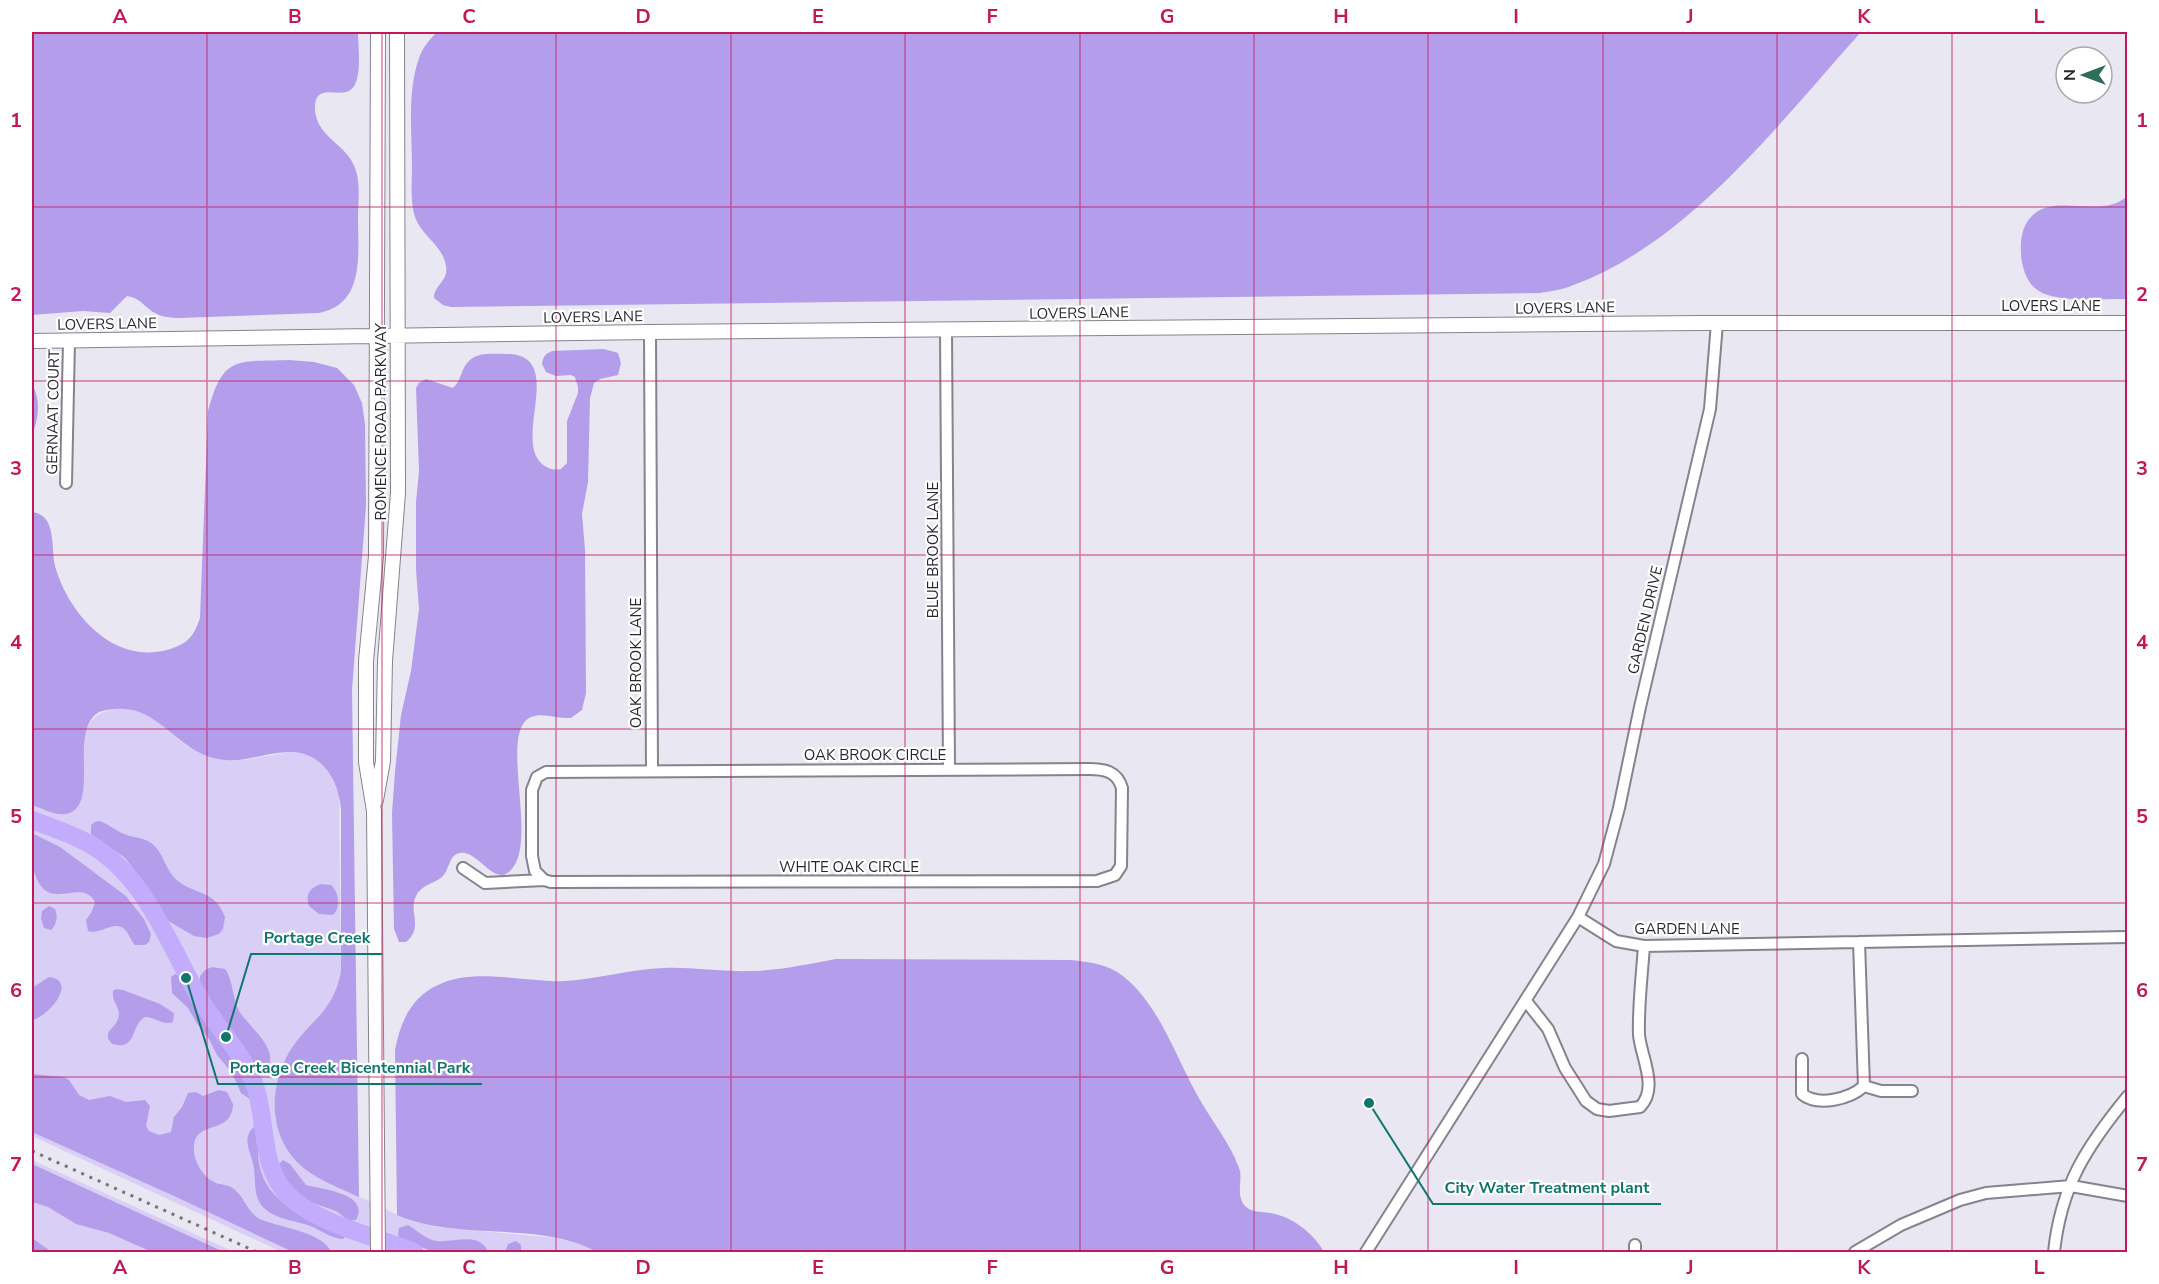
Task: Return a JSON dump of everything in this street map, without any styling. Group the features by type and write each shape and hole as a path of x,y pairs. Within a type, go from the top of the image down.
{"street":[{"name":"ROMENCE ROAD PARKWAY","path":"378,32 376,556 366,672 366,762 374,811 378,1252"},
{"name":"ROMENCE ROAD PARKWAY","path":"374,811 383,761 385,661 397,526 397,32"},
{"name":"LOVERS LANE","path":"32,341 650,332 1717,323 2127,323"},
{"name":"GARDEN DRIVE","path":"1578,917 1604,864 1619,808 1640,707 1710,409 1717,323"},
{"name":"BLUE BROOK LANE","path":"946,331 949,770"},
{"name":"OAK BROOK LANE","path":"650,332 652,770"},
{"name":"GERNAAT COURT","path":"66,483 69,341"},
{"name":"OAK BROOK CIRCLE","path":"652,770 1098,769"},
{"name":"WHITE OAK CIRCLE","path":"463,868 485,883 544,880 550,882 1104,881 1118,872 1123,860 1122,788 1120,781 1113,773 1098,769"},
{"path":"544,880 535,871 532,856 532,790 537,777 550,771 652,770"},
{"name":"GARDEN LANE","path":"1578,917 1616,941 1644,946 2127,937"},
{"path":"1366,1252 1578,917"},
{"path":"1859,942 1864,1086"},
{"path":"1526,1002 1548,1029 1565,1068 1586,1101 1598,1109 1609,1111 1640,1107 1647,1095 1646,1061 1639,1037 1644,946"},
{"path":"1802,1059 1802,1094 1808,1099 1843,1099 1864,1086"},
{"path":"1864,1086 1881,1091 1912,1091"},
{"path":"2054,1252 2059,1215 2076,1172 2088,1148 2127,1096"},
{"path":"1855,1252 1901,1225 1970,1196 2071,1186 2127,1196"}],"shaded area":[{"path":"32,32 358,32 359,67 354,86 349,91 319,95 315,110 321,128 351,160 358,180 358,262 352,289 344,300 334,308 319,313 179,318 159,315 137,299 127,296 110,313 83,311 32,315"},
{"path":"437,32 1861,32 1764,141 1693,211 1654,241 1614,267 1571,286 1556,290 1540,293 451,307 443,305 434,298 436,290 444,279 446,266 441,252 418,224 413,211 412,199 413,84 421,54"},
{"path":"2127,196 2127,299 2055,297 2044,294 2032,286 2023,267 2021,247 2025,226 2034,214 2044,208 2055,206 2106,206 2117,203"},
{"path":"604,349 618,353 621,363 618,375 600,379 594,383 590,398 588,482 582,514 585,550 586,693 582,710 571,718 546,715 531,717 522,726 518,741 517,761 521,808 520,850 514,866 501,875 494,873 467,854 456,854 442,877 418,892 414,902 414,931 406,942 399,942 394,929 392,813 401,715 411,671 419,609 416,570 416,502 419,471 416,388 426,379 453,388 467,363 474,357 506,354 524,357 533,367 537,381 534,449 540,462 545,466 561,469 567,463 567,421 578,393 578,387 575,377 571,375 556,376 546,372 542,364 543,359 552,351"},
{"path":"289,360 314,362 337,368 354,385 362,403 365,424 366,505 352,690 359,1197 334,1186 302,1167 286,1148 276,1120 276,1089 285,1059 334,995 341,971 341,809 336,787 326,769 310,756 300,753 277,753 239,760 207,756 184,743 142,713 110,709 99,712 90,722 85,735 84,784 82,798 76,808 62,814 32,805 32,512 42,516 49,525 55,566 62,586 85,621 101,635 118,646 137,652 157,652 183,644 192,635 200,618 208,411 214,393 226,371 234,365 244,362"},
{"path":"32,384 37,396 38,409 32,435"},
{"path":"128,708 148,714 187,746 245,760 289,752 304,753 317,759 328,769 339,795 341,971 332,1000 292,1047 275,1117 287,1149 318,1177 408,1220 436,1227 556,1238 577,1243 597,1252 282,1252 32,1136 32,805 59,814 84,783 86,732 90,724 95,717 103,713"},
{"path":"99,821 124,834 151,843 159,851 170,872 178,881 216,902 225,917 223,929 219,934 207,938 194,936 163,917 142,880 125,858 91,834 91,825"},
{"path":"32,833 60,847 126,896 144,919 151,934 149,942 145,945 135,945 127,932 119,926 88,931 86,920 95,902 88,895 80,892 53,894 44,890 37,880 32,862"},
{"path":"321,884 331,885 336,892 338,904 333,915 319,914 309,906 309,892"},
{"path":"49,906 55,909 56,915 56,923 51,930 44,928 41,919 42,911"},
{"path":"836,959 1071,960 1098,964 1117,972 1135,987 1156,1014 1200,1100 1231,1149 1240,1171 1242,1202 1248,1209 1282,1216 1297,1224 1316,1240 1324,1252 597,1252 575,1242 550,1237 525,1233 446,1228 397,1215 395,1050 408,1012 429,990 452,980 468,977 565,981 664,968 772,970"},
{"path":"212,967 225,969 231,981 238,1009 268,1049 269,1066 262,1074 252,1069 205,999 200,976"},
{"path":"175,974 182,976 185,980 204,1017 241,1070 249,1087 252,1097 250,1099 241,1093 232,1073 217,1055 188,1008 172,993 171,977"},
{"path":"49,977 61,984 61,991 46,1012 32,1020 32,988"},
{"path":"116,989 160,1004 174,1013 173,1022 166,1023 145,1017 140,1021 130,1041 120,1045 112,1044 108,1034 119,1015 113,998 113,991"},
{"path":"32,1074 64,1077 69,1080 79,1095 89,1100 110,1096 126,1102 145,1100 150,1106 146,1126 149,1131 159,1135 171,1132 174,1117 182,1107 188,1093 196,1092 203,1096 219,1090 227,1092 233,1104 227,1120 200,1133 196,1138 194,1152 199,1167 216,1183 236,1190 257,1217 311,1235 327,1245 331,1252 293,1252 32,1132"},
{"path":"255,1126 259,1130 259,1163 270,1189 290,1208 342,1232 345,1235 344,1239 332,1237 313,1227 276,1216 261,1205 258,1200 253,1163 247,1141 250,1131"},
{"path":"32,1160 234,1252 50,1252 32,1238"},
{"path":"283,1160 290,1164 306,1185 350,1198 359,1211 356,1220 349,1221 336,1211 307,1201 282,1177 278,1165"},
{"path":"32,1164 224,1252 152,1252 109,1233 76,1224 48,1207 32,1202"},
{"path":"408,1225 433,1240 466,1239 479,1242 488,1252 434,1252 400,1239 399,1228"},
{"path":"32,1238 49,1250 50,1252 32,1252"},
{"path":"516,1241 521,1245 521,1252 505,1252 508,1244"}],"waterway":[{"path":"32,820 80,839 107,856 141,893 202,1002 238,1053 250,1075 259,1100 265,1143 272,1170 278,1183 287,1194 299,1204 329,1221 414,1252"}],"railway":[{"path":"32,1151 257,1252"}],"place":[{"name":"Portage Creek Bicentennial Park","path":"186,978"},
{"name":"Portage Creek","path":"226,1037"},
{"name":"City Water Treatment plant","path":"1369,1103"}]}
